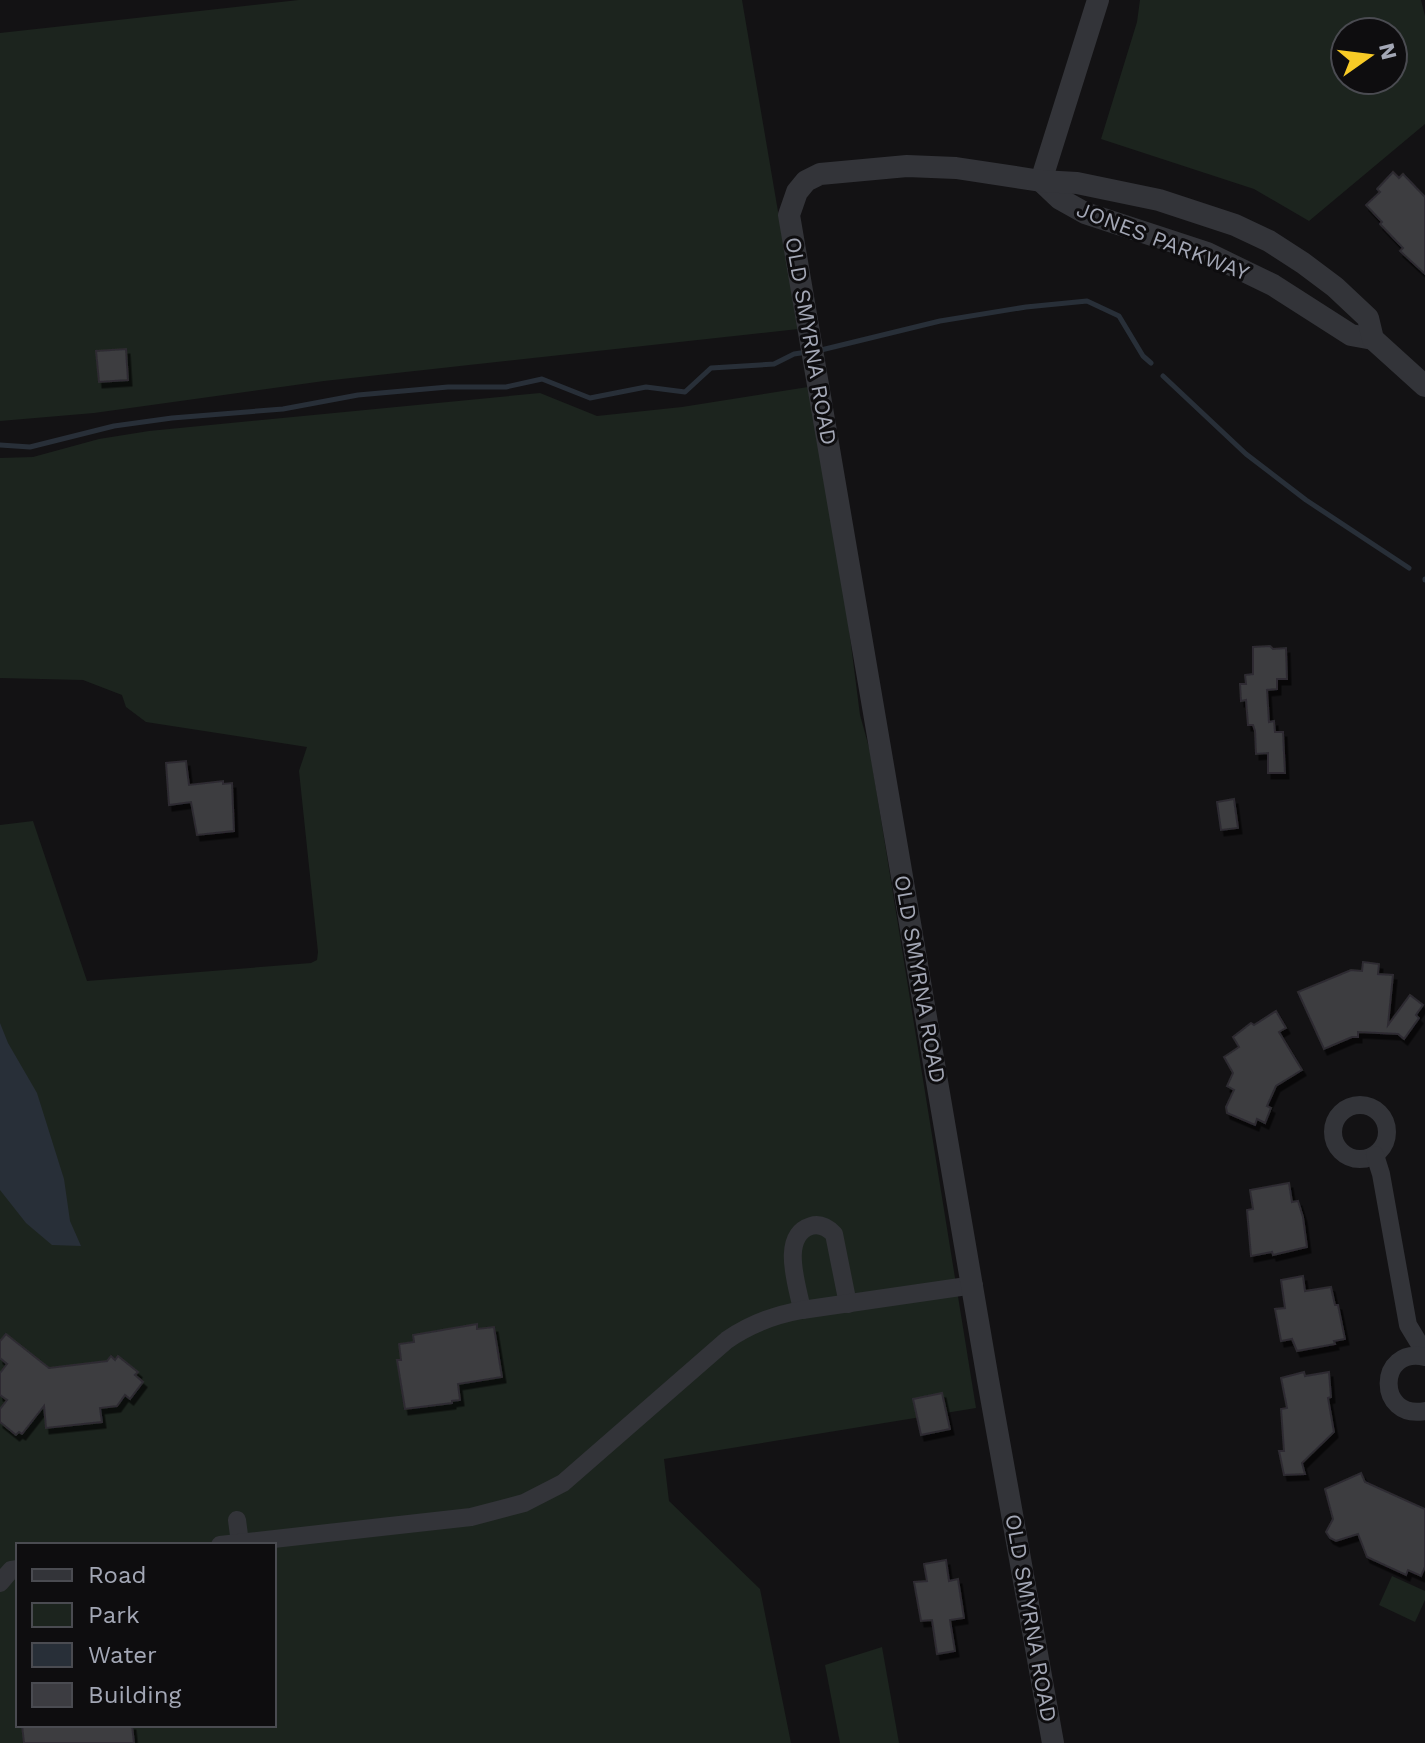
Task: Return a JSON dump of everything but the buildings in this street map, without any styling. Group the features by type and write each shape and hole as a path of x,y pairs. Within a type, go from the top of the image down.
{"street":[{"path":"1041,181 1098,0"},
{"name":"JONES PARKWAY","path":"789,215 797,192 806,181 822,173 879,168 931,166 1077,183 1159,200 1235,225 1269,241 1335,287 1368,318 1373,339"},
{"name":"JONES PARKWAY","path":"1041,181 1060,199 1085,213 1207,253 1273,285 1351,335 1373,339 1425,386"},
{"name":"OLD SMYRNA ROAD","path":"789,215 1053,1743"},
{"path":"1375,1155 1408,1325 1425,1355 1399,1361 1388,1383 1391,1398 1401,1408 1415,1413 1425,1411"},
{"path":"802,1310 793,1246 799,1233 814,1225 824,1226 834,1234 848,1304"},
{"path":"237,1520 240,1543 471,1517 507,1509 539,1497 582,1469 739,1332 765,1319 802,1310 974,1285"}],"green space":[{"path":"299,0 742,0 798,329 324,381 94,413 0,421 0,33"},
{"path":"1140,0 1421,0 1425,16 1425,124 1309,221 1254,189 1101,139 1137,22"},
{"path":"808,387 976,1408 664,1459 669,1501 760,1589 791,1743 0,1743 0,825 33,821 87,981 311,963 317,960 318,952 299,771 307,747 146,722 126,707 122,695 83,680 0,678 0,458 33,457 99,439 149,431 540,393 597,416 682,407"},
{"path":"1392,1576 1425,1591 1425,1600 1415,1622 1379,1605"},
{"path":"882,1647 899,1743 840,1743 825,1665"}],"water":[{"path":"0,1023 37,1093 64,1179 70,1221 81,1246 52,1245 26,1223 0,1190"}],"waterway":[{"path":"817,351 940,321 1087,301 1119,316 1143,356 1151,363"},
{"path":"0,445 30,447 114,426 283,409 358,395 448,387 506,387 542,379 590,398 646,387 685,392 711,368 774,364 794,354 807,352"},
{"path":"1163,376 1246,454 1306,500 1409,568"}]}
